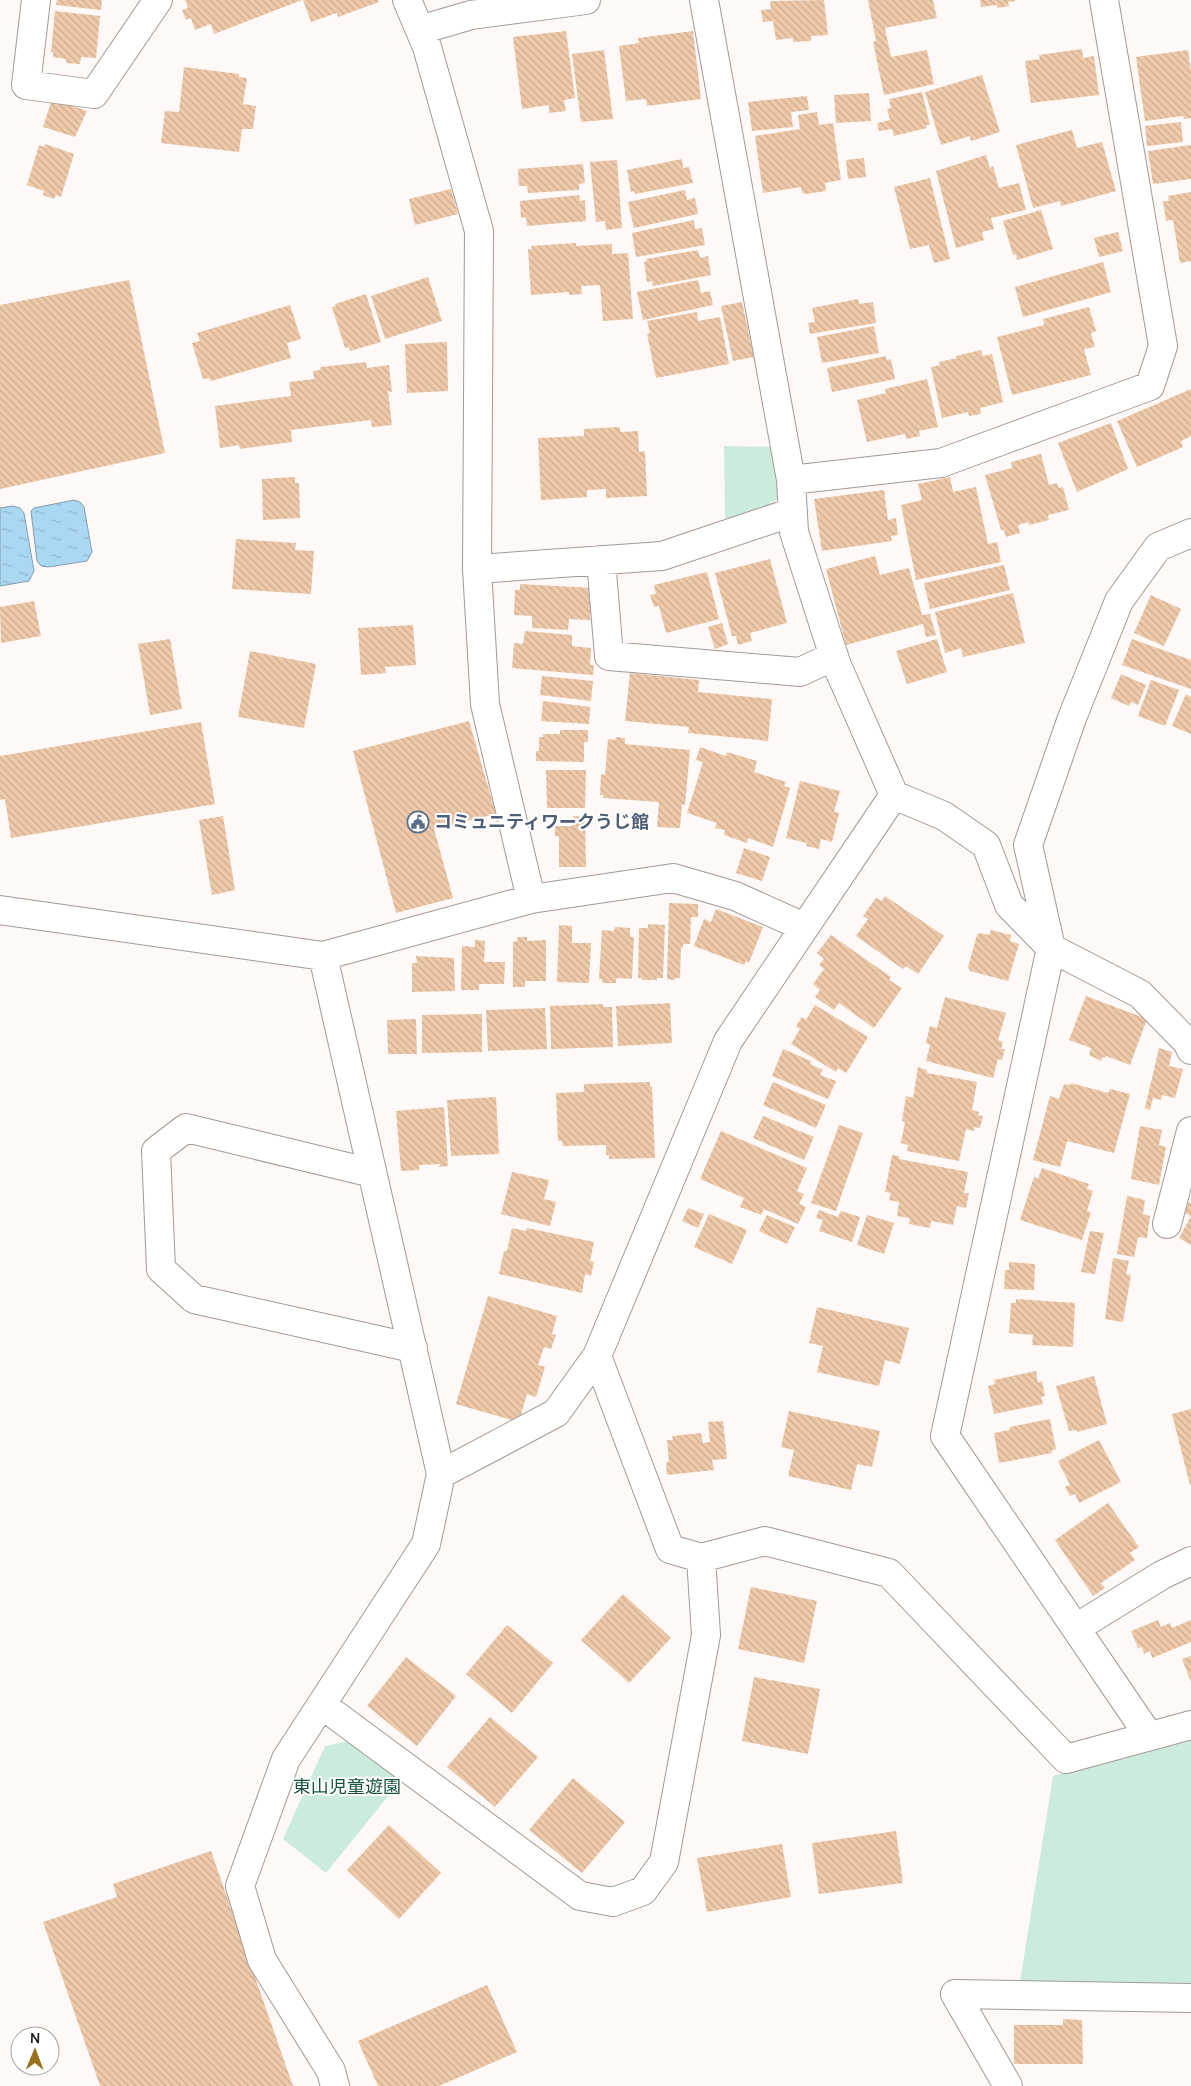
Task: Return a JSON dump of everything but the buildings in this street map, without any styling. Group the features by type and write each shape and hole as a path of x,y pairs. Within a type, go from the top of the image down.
{"street":[{"path":"36,0 26,85 94,94 158,0"},
{"path":"407,0 427,47 479,231 477,569 485,704 531,899"},
{"path":"420,30 471,15 586,0"},
{"path":"704,0 790,480 794,532 834,656 894,795 944,816 986,845 1009,905 1051,948 1140,994 1187,1042 1191,1050"},
{"path":"790,480 941,463 1150,386 1163,346 1104,0"},
{"path":"477,569 662,556 793,512"},
{"path":"1149,1736 945,1436 1051,948 1028,845 1072,718 1119,601 1158,547 1191,533"},
{"path":"601,560 609,656 800,672 834,656"},
{"path":"442,1474 556,1413 597,1356 728,1041 894,795"},
{"path":"0,910 323,956 531,899 673,878 735,896 804,927"},
{"path":"323,956 442,1474 426,1544 286,1759 240,1886 262,1960 331,2071 335,2086"},
{"path":"372,1173 186,1128 156,1151 161,1269 194,1299 413,1348"},
{"path":"1167,1224 1191,1131"},
{"path":"597,1356 670,1549 701,1558 765,1541 889,1573 1066,1759 1191,1725"},
{"path":"322,1705 580,1896 613,1902 643,1891 664,1862 706,1635 701,1558"},
{"path":"1076,1628 1162,1575 1191,1561"},
{"path":"1008,2086 955,1994 1191,1998"}],"green space":[{"path":"724,446 780,447 778,499 759,510 725,522"},
{"path":"1191,1737 1191,1990 1019,1988 1053,1776"},
{"name":"東山児童遊園","path":"353,1740 402,1779 326,1873 283,1839 325,1746"}],"water":[{"path":"74,500 80,502 84,507 92,552 87,561 48,567 41,566 37,561 31,511 34,508"},
{"path":"13,506 20,508 24,513 34,571 29,581 0,586 0,508"}],"place":[{"name":"コミュニティワークうじ館","path":"418,822"}]}
